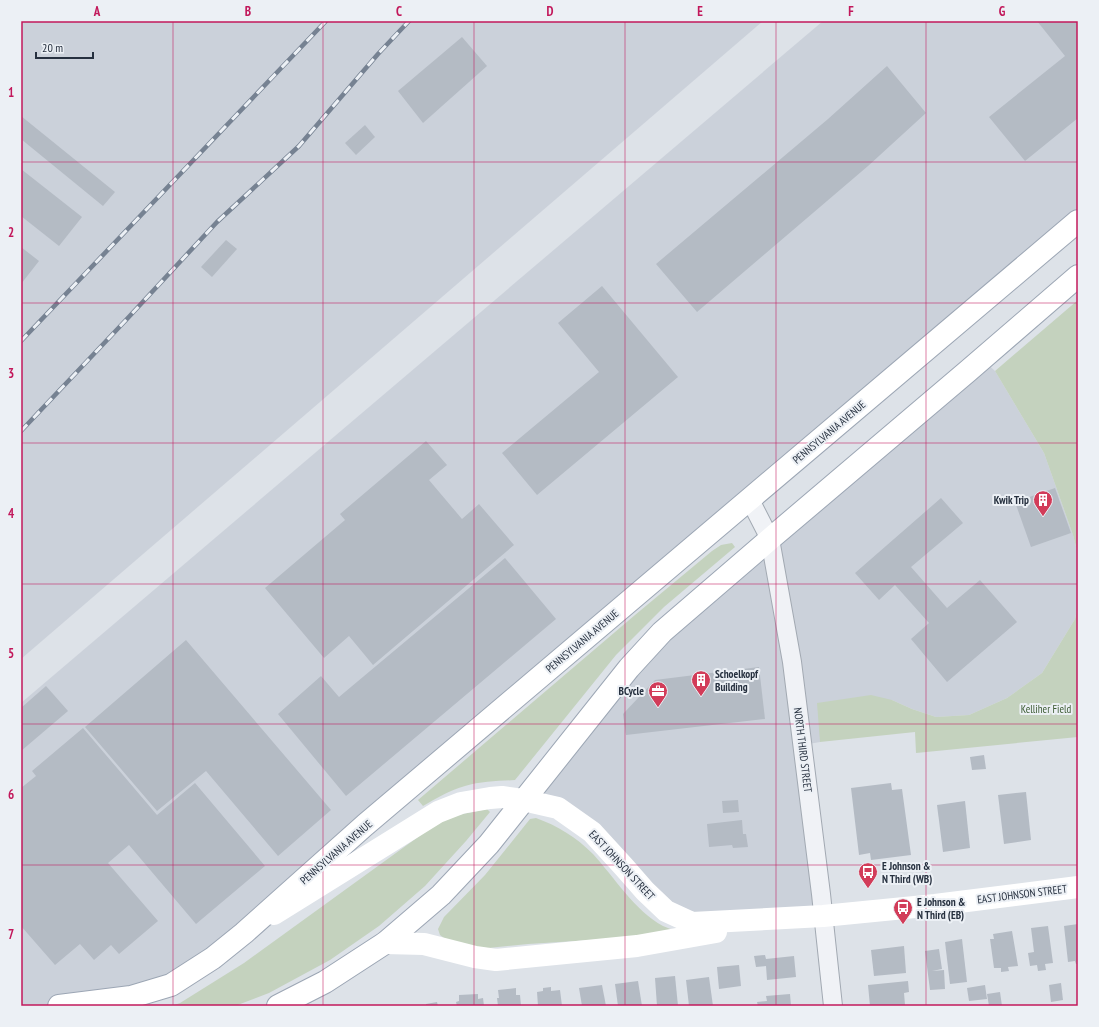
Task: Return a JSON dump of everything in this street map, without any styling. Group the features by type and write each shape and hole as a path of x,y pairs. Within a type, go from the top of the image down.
{"main road":[{"name":"PENNSYLVANIA AVENUE","path":"59,1006 131,997 171,985 213,958 244,933 365,825 1078,222"},
{"path":"278,1006 325,982 385,943 441,895 489,844 629,668 662,632 1078,276"},
{"name":"EAST JOHNSON STREET","path":"244,933 438,812 461,803 502,797 558,808 592,832 645,891 666,911 692,923 823,916 935,905 1078,887"},
{"name":"EAST JOHNSON STREET","path":"385,943 424,944 475,957 496,960 637,946 798,918"}],"street":[{"name":"NORTH THIRD STREET","path":"750,500 770,538 792,662 821,894 833,1006"}],"shaded area":[{"path":"21,21 763,21 21,659"},
{"path":"823,21 1078,21 1078,221 171,985 59,1006 21,1006 21,703"},
{"path":"982,359 995,371 1044,453 1073,535 1078,554 1078,606 1075,619 1042,673 1007,698 969,715 936,717 892,700 827,708 820,742 803,745 823,916 692,923 592,831 523,800 629,668"}],"green space":[{"path":"1078,300 1078,554 1073,535 1044,453 995,371"},
{"path":"732,543 735,547 664,607 616,655 515,780 471,784 438,797 423,806 418,800 635,615 712,551 721,545"},
{"name":"Kelliher Field","path":"1078,607 1078,737 916,753 915,732 820,742 817,703 871,695 892,700 936,717 969,715 1007,698 1042,673 1075,619"},
{"path":"487,809 490,812 425,886 379,926 330,960 269,993 235,1006 171,1006 180,1003 244,963 436,824 458,815"},
{"path":"536,818 559,828 580,842 593,854 625,893 643,912 663,926 677,932 623,938 488,948 467,947 440,935 438,929 444,917 485,875 530,819"}],"building":[{"path":"1037,21 1078,21 1078,118 1025,161 989,117 1065,56"},
{"path":"462,37 487,66 423,123 398,91"},
{"path":"887,66 926,113 868,166 697,312 656,264 828,119"},
{"path":"21,116 115,192 103,206 21,139"},
{"path":"365,125 375,137 356,155 345,143"},
{"path":"21,169 82,217 59,246 21,216"},
{"path":"226,240 237,249 212,277 201,267"},
{"path":"21,247 39,261 21,284"},
{"path":"602,286 678,377 537,495 502,453 599,372 558,323"},
{"path":"426,441 447,465 429,480 462,519 479,504 514,545 373,665 349,636 324,658 265,588 345,520 340,514"},
{"name":"Kwik Trip","path":"1055,488 1071,533 1031,547 1015,502"},
{"path":"941,498 963,523 911,567 947,608 980,580 1017,622 947,682 911,639 929,623 895,585 879,600 855,573"},
{"path":"505,558 556,619 346,796 278,714 321,676 339,697"},
{"path":"186,640 331,810 278,856 206,771 157,811 85,727"},
{"name":"Schoelkopf Building","path":"759,667 765,719 626,735 623,714 655,680"},
{"path":"46,686 68,711 21,751 21,708"},
{"path":"83,728 157,815 195,783 265,866 196,924 129,845 108,863 158,921 119,954 111,945 94,960 80,944 55,965 21,926 21,788 36,776 32,771"},
{"path":"984,755 986,769 972,770 970,757"},
{"path":"891,783 892,790 902,789 911,855 871,860 870,853 859,855 851,788"},
{"path":"1026,792 1031,840 1004,844 998,795"},
{"path":"738,800 739,812 723,813 722,801"},
{"path":"965,801 970,848 943,852 937,805"},
{"path":"742,820 743,834 746,834 748,847 733,848 732,845 709,847 707,824"},
{"path":"1078,924 1078,964 1076,964 1075,961 1068,962 1064,926"},
{"path":"1048,926 1053,963 1045,964 1046,970 1038,971 1037,965 1030,966 1028,953 1034,952 1031,928"},
{"path":"1012,931 1018,966 1008,967 1009,971 1001,972 1001,968 994,968 990,939 994,939 993,934"},
{"path":"962,939 967,982 950,984 945,942"},
{"path":"904,946 906,973 874,976 871,950"},
{"path":"939,949 942,969 932,971 944,970 945,989 930,990 925,951"},
{"path":"765,955 766,959 794,956 796,977 767,980 766,966 756,967 754,956"},
{"path":"739,965 741,986 719,989 717,967"},
{"path":"675,976 678,1006 657,1006 655,978"},
{"path":"709,977 713,1006 689,1006 686,980"},
{"path":"638,981 642,1006 618,1006 615,984"},
{"path":"908,981 909,992 904,993 905,1005 870,1006 868,985"},
{"path":"1061,983 1063,1000 1051,1002 1049,985"},
{"path":"602,985 606,1006 582,1006 579,988"},
{"path":"985,985 987,999 969,1001 967,988"},
{"path":"551,987 551,991 560,990 562,1006 538,1006 537,992 543,991 543,988"},
{"path":"516,988 516,995 520,995 521,1006 498,1006 498,990"},
{"path":"1000,992 1002,1006 989,1006 987,994"},
{"path":"478,994 478,999 483,998 484,1006 457,1006 456,1002 459,1001 459,995"},
{"path":"790,994 791,1006 758,1006 757,1002 767,1001 766,996"},
{"path":"437,1002 438,1006 426,1006 426,1004"}],"railway":[{"path":"21,341 326,21"},
{"path":"21,431 217,222 299,146 378,54 409,21"}],"place":[{"name":"Kwik Trip","path":"1043,517"},
{"name":"Schoelkopf Building","path":"701,697"},
{"name":"BCycle","path":"658,708"},
{"name":"E Johnson & N Third (WB)","path":"868,889"},
{"name":"E Johnson & N Third (EB)","path":"903,925"}]}
